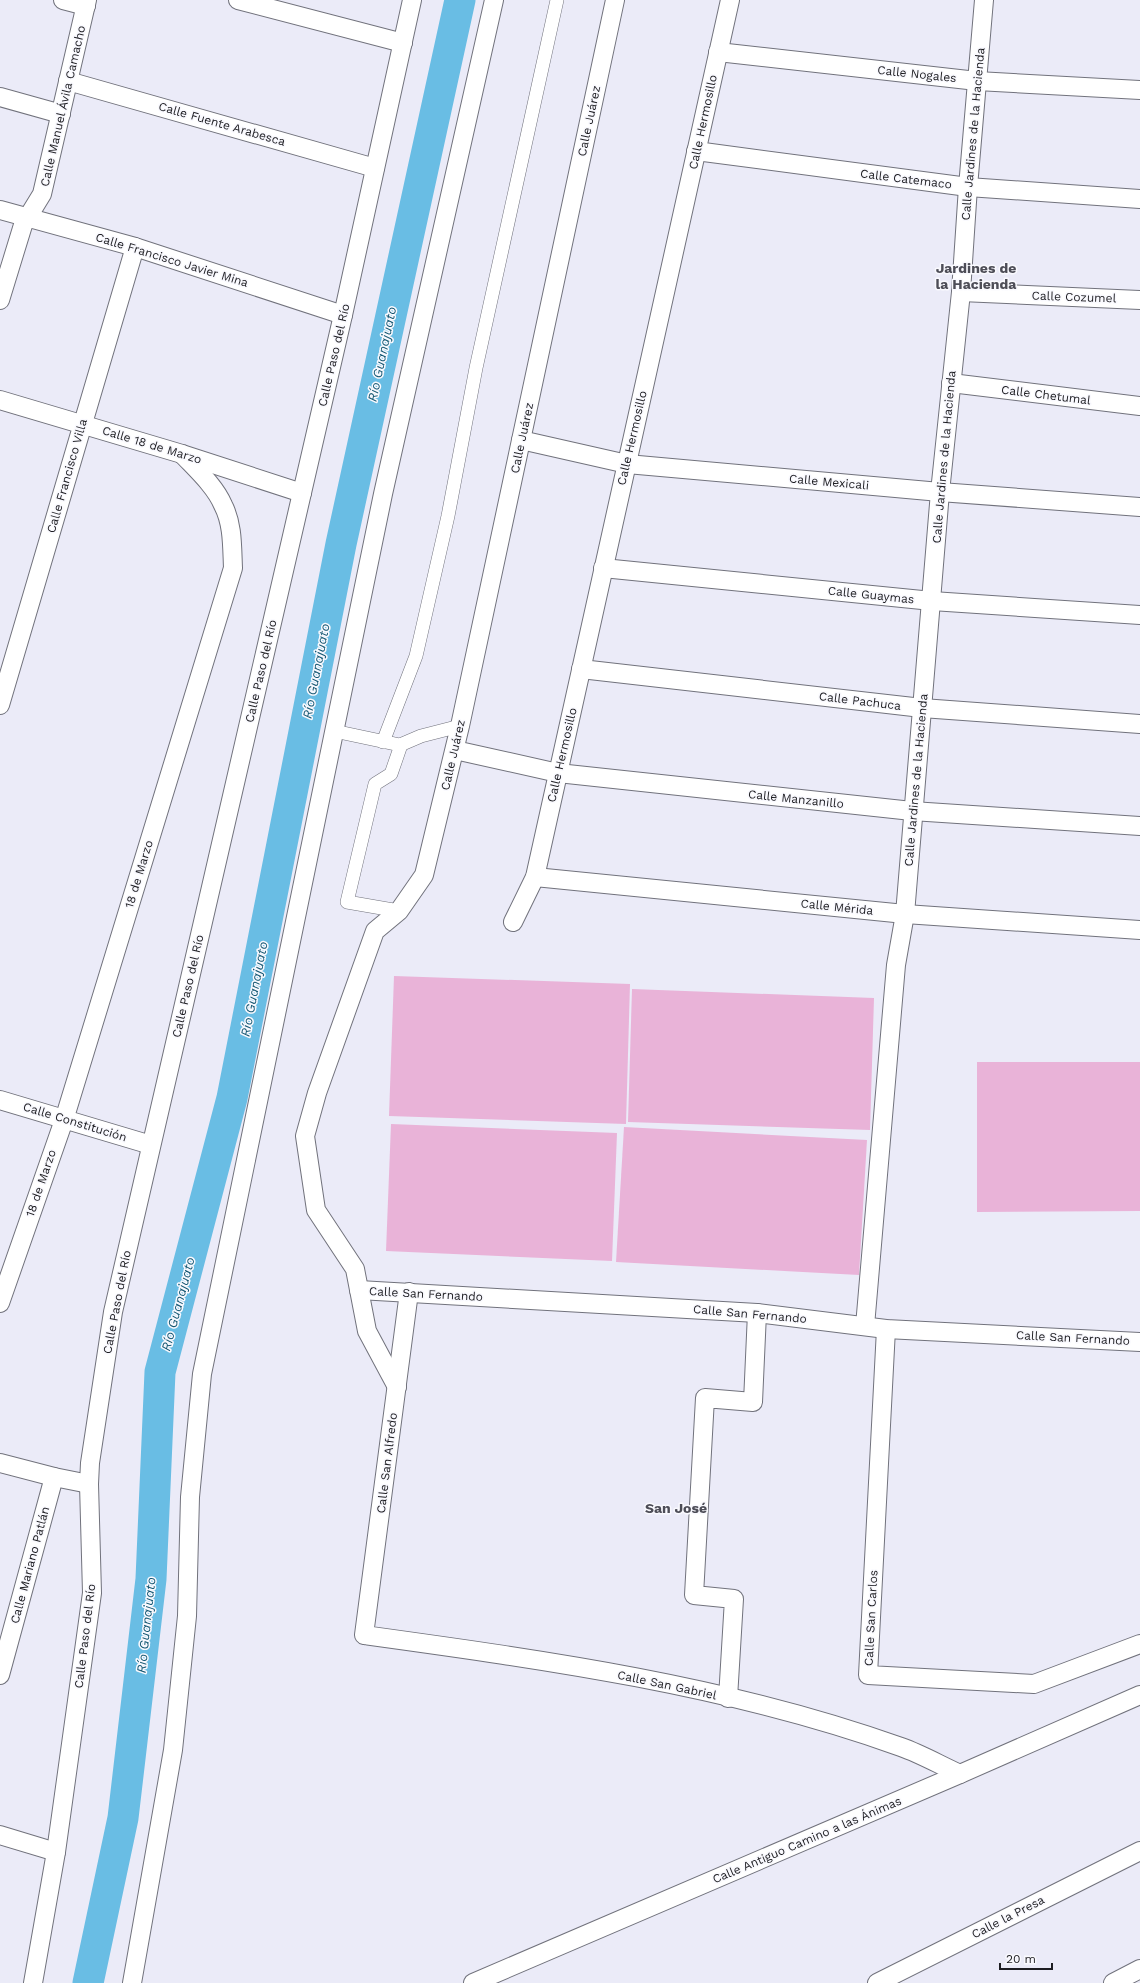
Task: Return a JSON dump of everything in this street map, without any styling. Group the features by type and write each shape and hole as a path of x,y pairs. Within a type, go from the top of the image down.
{"street":[{"path":"63,0 86,3"},
{"path":"238,0 403,43"},
{"name":"Calle Paso del Río","path":"32,1983 56,1852 92,1593 89,1484 90,1463 113,1312 343,315 412,0"},
{"path":"132,1983 173,1750 187,1616 190,1497 202,1374 383,494 494,0"},
{"path":"383,742 416,656 448,516 476,368 557,0"},
{"name":"Calle Juárez","path":"400,911 424,876 455,750 616,0"},
{"name":"Calle Hermosillo","path":"513,922 535,877 730,0"},
{"name":"Calle Jardines de la Hacienda","path":"865,1326 896,965 905,914 912,812 932,601 940,492 961,292 968,187 984,0"},
{"name":"Calle Manuel Ávila Camacho","path":"0,300 23,225 42,194 86,3"},
{"name":"Calle Nogales","path":"718,52 977,81 1140,90"},
{"name":"Calle Fuente Arabesca","path":"68,81 375,168"},
{"path":"0,97 61,114"},
{"name":"Calle Catemaco","path":"696,151 968,187 1140,199"},
{"name":"Calle Francisco Javier Mina","path":"0,210 135,247 343,315"},
{"name":"Calle Francisco Villa","path":"0,705 135,247"},
{"name":"Calle Cozumel","path":"961,292 1140,300"},
{"name":"Calle Chetumal","path":"951,383 1140,406"},
{"name":"Calle 18 de Marzo","path":"0,400 182,454 302,493"},
{"name":"Calle Mexicali","path":"521,440 627,464 940,492 1140,507"},
{"name":"18 de Marzo","path":"0,1302 64,1120 233,568 231,529 223,504 207,482 182,454"},
{"name":"Calle Guaymas","path":"604,568 932,601 1140,615"},
{"name":"Calle Pachuca","path":"581,669 922,708 1140,724"},
{"path":"334,731 401,745 421,736 460,726"},
{"path":"400,911 347,902 375,784 391,774 401,745"},
{"name":"Calle Manzanillo","path":"455,750 558,773 912,812 1140,826"},
{"name":"Calle Mérida","path":"535,877 905,914 1140,930"},
{"path":"397,1387 367,1331 355,1269 316,1210 305,1136 317,1093 350,1006 375,931 400,911"},
{"name":"Calle Constitución","path":"0,1100 64,1120 151,1144"},
{"name":"Calle San Fernando","path":"359,1290 757,1313 886,1329 1140,1342"},
{"name":"Calle San Alfredo","path":"364,1634 409,1292"},
{"path":"728,1698 734,1599 694,1596 706,1398 753,1402 757,1313"},
{"name":"Calle San Carlos","path":"886,1329 868,1675 1034,1684 1140,1644"},
{"path":"0,1463 54,1477 89,1484"},
{"name":"Calle Mariano Patlán","path":"0,1675 54,1477"},
{"name":"Calle San Gabriel","path":"364,1634 541,1659 655,1681 728,1698 786,1712 902,1748 960,1774"},
{"name":"Calle Antiguo Camino a las Ánimas","path":"473,1983 1140,1695"},
{"path":"0,1835 56,1852"},
{"name":"Calle la Presa","path":"877,1983 1140,1851"},
{"path":"1113,1983 1140,1969"}],"shaded area":[{"path":"394,976 630,984 626,1124 389,1116"},
{"path":"632,989 874,998 870,1130 628,1122"},
{"path":"977,1062 1140,1062 1140,1211 977,1212"},
{"path":"391,1124 617,1133 612,1261 386,1251"},
{"path":"624,1127 867,1140 859,1275 616,1262"}],"waterway":[{"name":"Río Guanajuato","path":"88,1983 123,1818 151,1579 160,1372 232,1098 341,544 460,0"}],"district":[{"name":"Jardines de la Hacienda","path":"976,276"},
{"name":"San José","path":"676,1508"}]}
